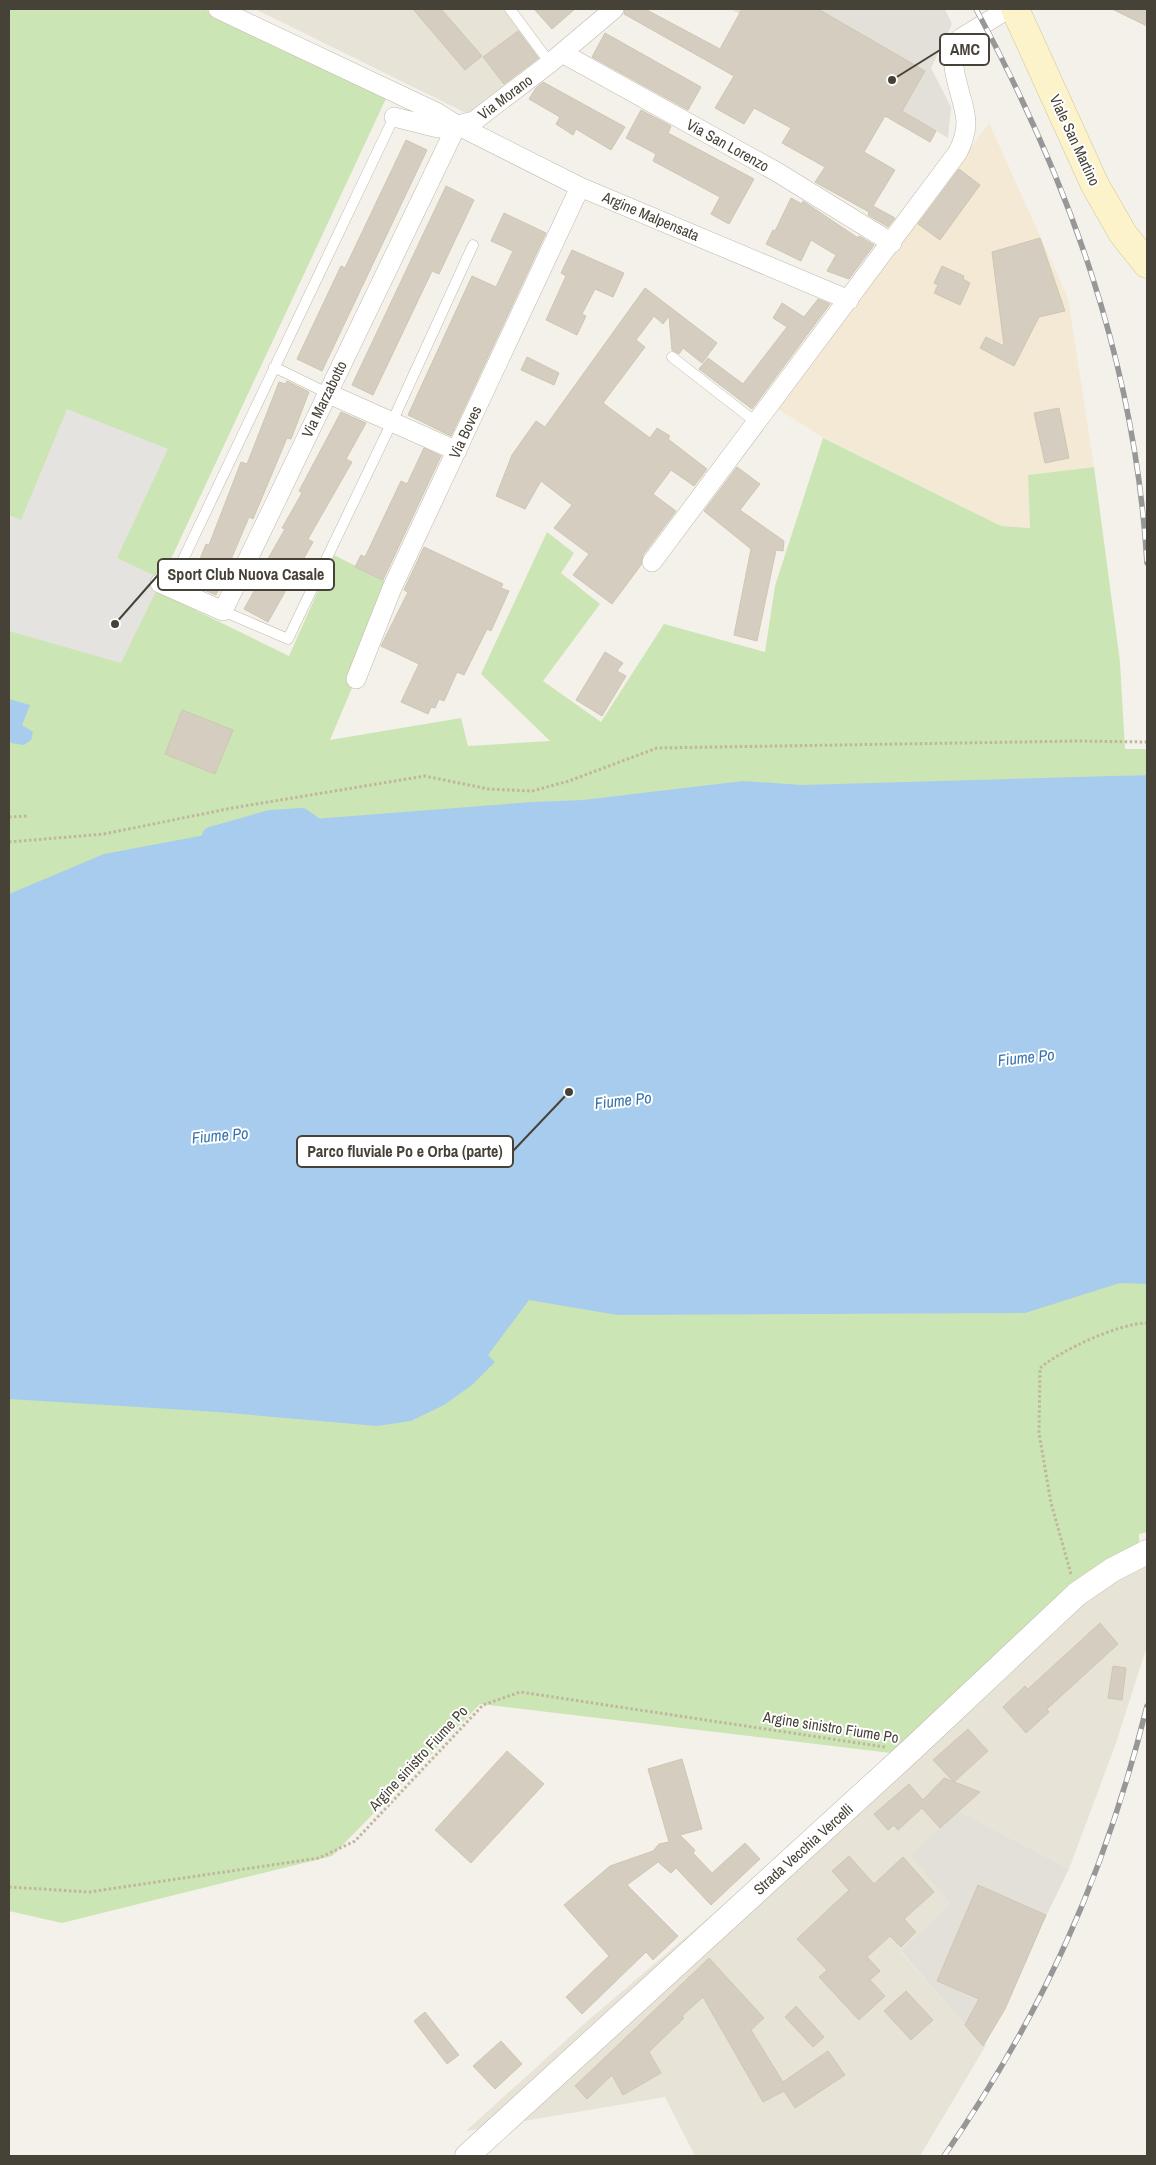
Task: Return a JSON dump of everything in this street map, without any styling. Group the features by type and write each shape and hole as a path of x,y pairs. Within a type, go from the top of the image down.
{"main road":[{"name":"Viale San Martino","path":"1015,9 1095,185 1123,234 1147,264"}],"street":[{"name":"Argine Malpensata","path":"218,9 436,112 457,125 580,187 849,300"},
{"name":"Via Morano","path":"457,125 474,121 556,58 614,9"},
{"path":"652,562 958,152 965,138 965,109 955,70 954,53 956,44 961,38 1008,9"},
{"name":"Via San Lorenzo","path":"556,58 778,172 892,242"},
{"path":"394,117 438,128 457,125"},
{"name":"Via Marzabotto","path":"222,611 457,125"},
{"name":"Via Boves","path":"356,680 392,588 580,187"},
{"path":"326,393 457,451"},
{"path":"164,586 222,611"},
{"name":"Strada Vecchia Vercelli","path":"467,2156 910,1751 1077,1594 1112,1570 1147,1552"}],"lane":[{"path":"510,9 556,58"},
{"path":"164,586 274,368 394,117"},
{"path":"222,611 288,639 392,422 473,245"},
{"path":"672,358 757,423"},
{"path":"274,368 326,393"}],"path":[{"path":"9,842 104,834 232,808 425,776 488,789 532,790 569,780 657,748 1078,741 1147,742"},
{"path":"9,817 29,816"},
{"path":"1077,1594 1050,1503 1038,1433 1040,1368 1053,1357 1133,1323 1147,1323"},
{"name":"Argine sinistro Fiume Po","path":"9,1886 89,1892 319,1858 355,1841 483,1705 520,1692 910,1751"}],"shaded area":[{"path":"255,9 503,9 541,59 468,114"},
{"path":"731,9 945,9 952,24 931,68 951,107 948,138"},
{"path":"989,123 1068,298 1094,467 1028,475 1030,528 1001,526 824,438 778,409"},
{"path":"67,409 168,449 117,558 162,579 121,663 9,631 9,515 21,520"},
{"path":"1147,1562 1147,1646 1115,1746 1069,1869 959,1811 950,1903 901,1952 974,2035 986,2045 920,2156 695,2156 665,2097 466,2131 584,2024 900,1754 1106,1583"},
{"path":"959,1811 1069,1869 983,2046 901,1951 950,1903 910,1855"}],"green space":[{"path":"9,9 204,9 389,92 156,591 289,656 334,555 395,586 330,740 461,718 468,746 550,741 481,674 547,532 574,553 561,573 600,604 543,681 601,722 664,624 765,652 775,586 823,438 1001,526 1030,528 1028,475 1094,467 1120,662 1125,749 1147,749 1147,775 1122,776 1147,1284 1147,1532 1139,1534 1139,1555 891,1753 480,1704 332,1856 62,1923 9,1911"}],"water":[{"path":"9,699 30,705 22,725 33,732 31,740 24,745 11,743 9,738"},
{"name":"Fiume Po","path":"1147,775 1147,1284 1120,1283 1025,1313 617,1315 529,1300 488,1355 495,1362 472,1385 444,1405 411,1421 377,1426 218,1412 9,1399 9,894 104,854 275,822 532,802 583,800 743,781 802,785"}],"building":[{"path":"413,9 441,9 482,56 465,70"},
{"path":"534,9 575,9 552,29"},
{"path":"625,9 645,9 720,49 742,9 818,9 925,71 902,111 936,131 930,142 885,116 864,152 895,170 873,206 895,218 888,227 868,215 869,212 815,182 825,167 782,143 791,128 754,108 744,124 715,108 734,76 624,14"},
{"path":"1112,9 1147,9 1147,26"},
{"path":"518,31 538,58 504,84 483,57"},
{"path":"605,33 701,87 688,110 592,57"},
{"path":"543,82 625,127 611,150 576,129 573,135 556,124 560,117 529,99 536,88"},
{"path":"641,110 671,126 668,133 754,179 729,224 711,214 720,197 653,161 656,154 626,138"},
{"path":"406,140 427,150 322,371 297,359 341,266 345,268"},
{"path":"959,169 980,185 940,240 918,224"},
{"path":"446,186 474,200 439,274 432,271 373,395 352,385"},
{"path":"791,198 802,204 803,201 858,238 859,236 874,245 849,279 827,271 836,255 811,240 801,261 766,244 773,230 775,231"},
{"path":"504,213 546,233 451,436 408,415 472,276 496,287 513,251 491,241"},
{"path":"1040,238 1065,311 1039,317 1014,366 980,348 986,337 1004,346 992,252"},
{"path":"572,250 624,273 613,297 595,289 582,314 586,316 577,335 546,320 566,276 561,273"},
{"path":"942,266 964,276 963,279 970,283 960,305 934,293 938,285 934,283"},
{"path":"645,288 717,343 702,363 683,348 679,354 672,350 669,316 663,324 654,316 636,340 645,347 603,403 650,438 657,428 670,436 668,439 707,469 694,486 671,470 653,494 676,511 643,555 641,565 612,604 573,575 589,554 554,528 572,505 541,481 525,509 496,496 512,455 536,421 545,427"},
{"path":"818,299 830,304 752,409 699,369 708,358 743,384 787,327 773,318 782,303 804,317"},
{"path":"527,357 559,373 554,385 521,370"},
{"path":"287,381 309,392 291,439 287,438 253,519 249,517 216,595 190,584 206,544 209,545 241,462 247,464 279,382 285,384"},
{"path":"1059,408 1069,458 1045,463 1034,413"},
{"path":"341,412 366,423 346,459 352,462 308,539 313,542 268,622 244,609 264,573 261,571 285,529 282,528 302,493 299,491"},
{"path":"424,448 441,456 383,580 355,567 361,555 365,557 401,481 407,484"},
{"path":"737,467 760,484 740,510 784,541 783,551 776,550 757,641 734,635 751,549 704,511"},
{"path":"424,547 503,584 501,588 509,591 491,631 487,629 464,675 457,672 444,701 439,699 435,708 431,707 428,714 401,702 419,664 381,646 408,592 404,590"},
{"path":"605,652 623,663 617,671 626,676 602,716 576,700"},
{"path":"182,710 233,730 215,774 165,754"},
{"path":"1100,1623 1118,1644 1047,1709 1049,1712 1026,1733 1003,1707 1025,1686 1028,1689"},
{"path":"1113,1666 1126,1668 1122,1700 1108,1698"},
{"path":"968,1729 988,1751 954,1782 933,1760"},
{"path":"507,1751 544,1784 471,1863 435,1830"},
{"path":"682,1759 702,1829 680,1835 695,1850 693,1853 712,1873 745,1843 760,1859 711,1905 676,1868 671,1873 658,1862 627,1885 678,1936 653,1960 646,1952 582,2014 566,1997 609,1956 564,1905 610,1866 653,1851 659,1844 669,1842 648,1769"},
{"path":"944,1778 980,1792 940,1828 922,1808 898,1830 894,1825 888,1830 874,1814 909,1784 923,1800"},
{"path":"849,1856 874,1884 903,1857 934,1892 904,1919 916,1932 901,1947 890,1936 867,1957 880,1971 870,1980 885,1996 859,2020 819,1977 827,1970 797,1939 849,1890 832,1871"},
{"path":"978,1885 1046,1915 1005,2009 983,2046 965,2025 979,1999 937,1981"},
{"path":"709,1958 764,2018 751,2030 783,2082 828,2051 845,2075 795,2108 784,2091 763,2102 703,1997 682,2016 684,2018 649,2052 661,2073 623,2095 612,2075 587,2099 575,2086"},
{"path":"906,1991 933,2020 911,2040 884,2011"},
{"path":"796,2006 824,2037 813,2047 785,2017"},
{"path":"425,2012 459,2055 447,2064 414,2021"},
{"path":"501,2041 522,2064 495,2089 473,2066"}],"waterway":[{"path":"211,836 270,819 302,817 324,833"}],"railway":[{"path":"976,9 1041,141 1068,208 1092,277 1112,346 1128,417 1140,489 1147,563"},
{"path":"944,2156 1012,2049 1067,1941 1111,1828 1147,1706"}],"place":[{"name":"AMC","path":"892,80"},
{"name":"Sport Club Nuova Casale","path":"115,624"},
{"name":"Parco fluviale Po e Orba (parte)","path":"569,1092"}]}
